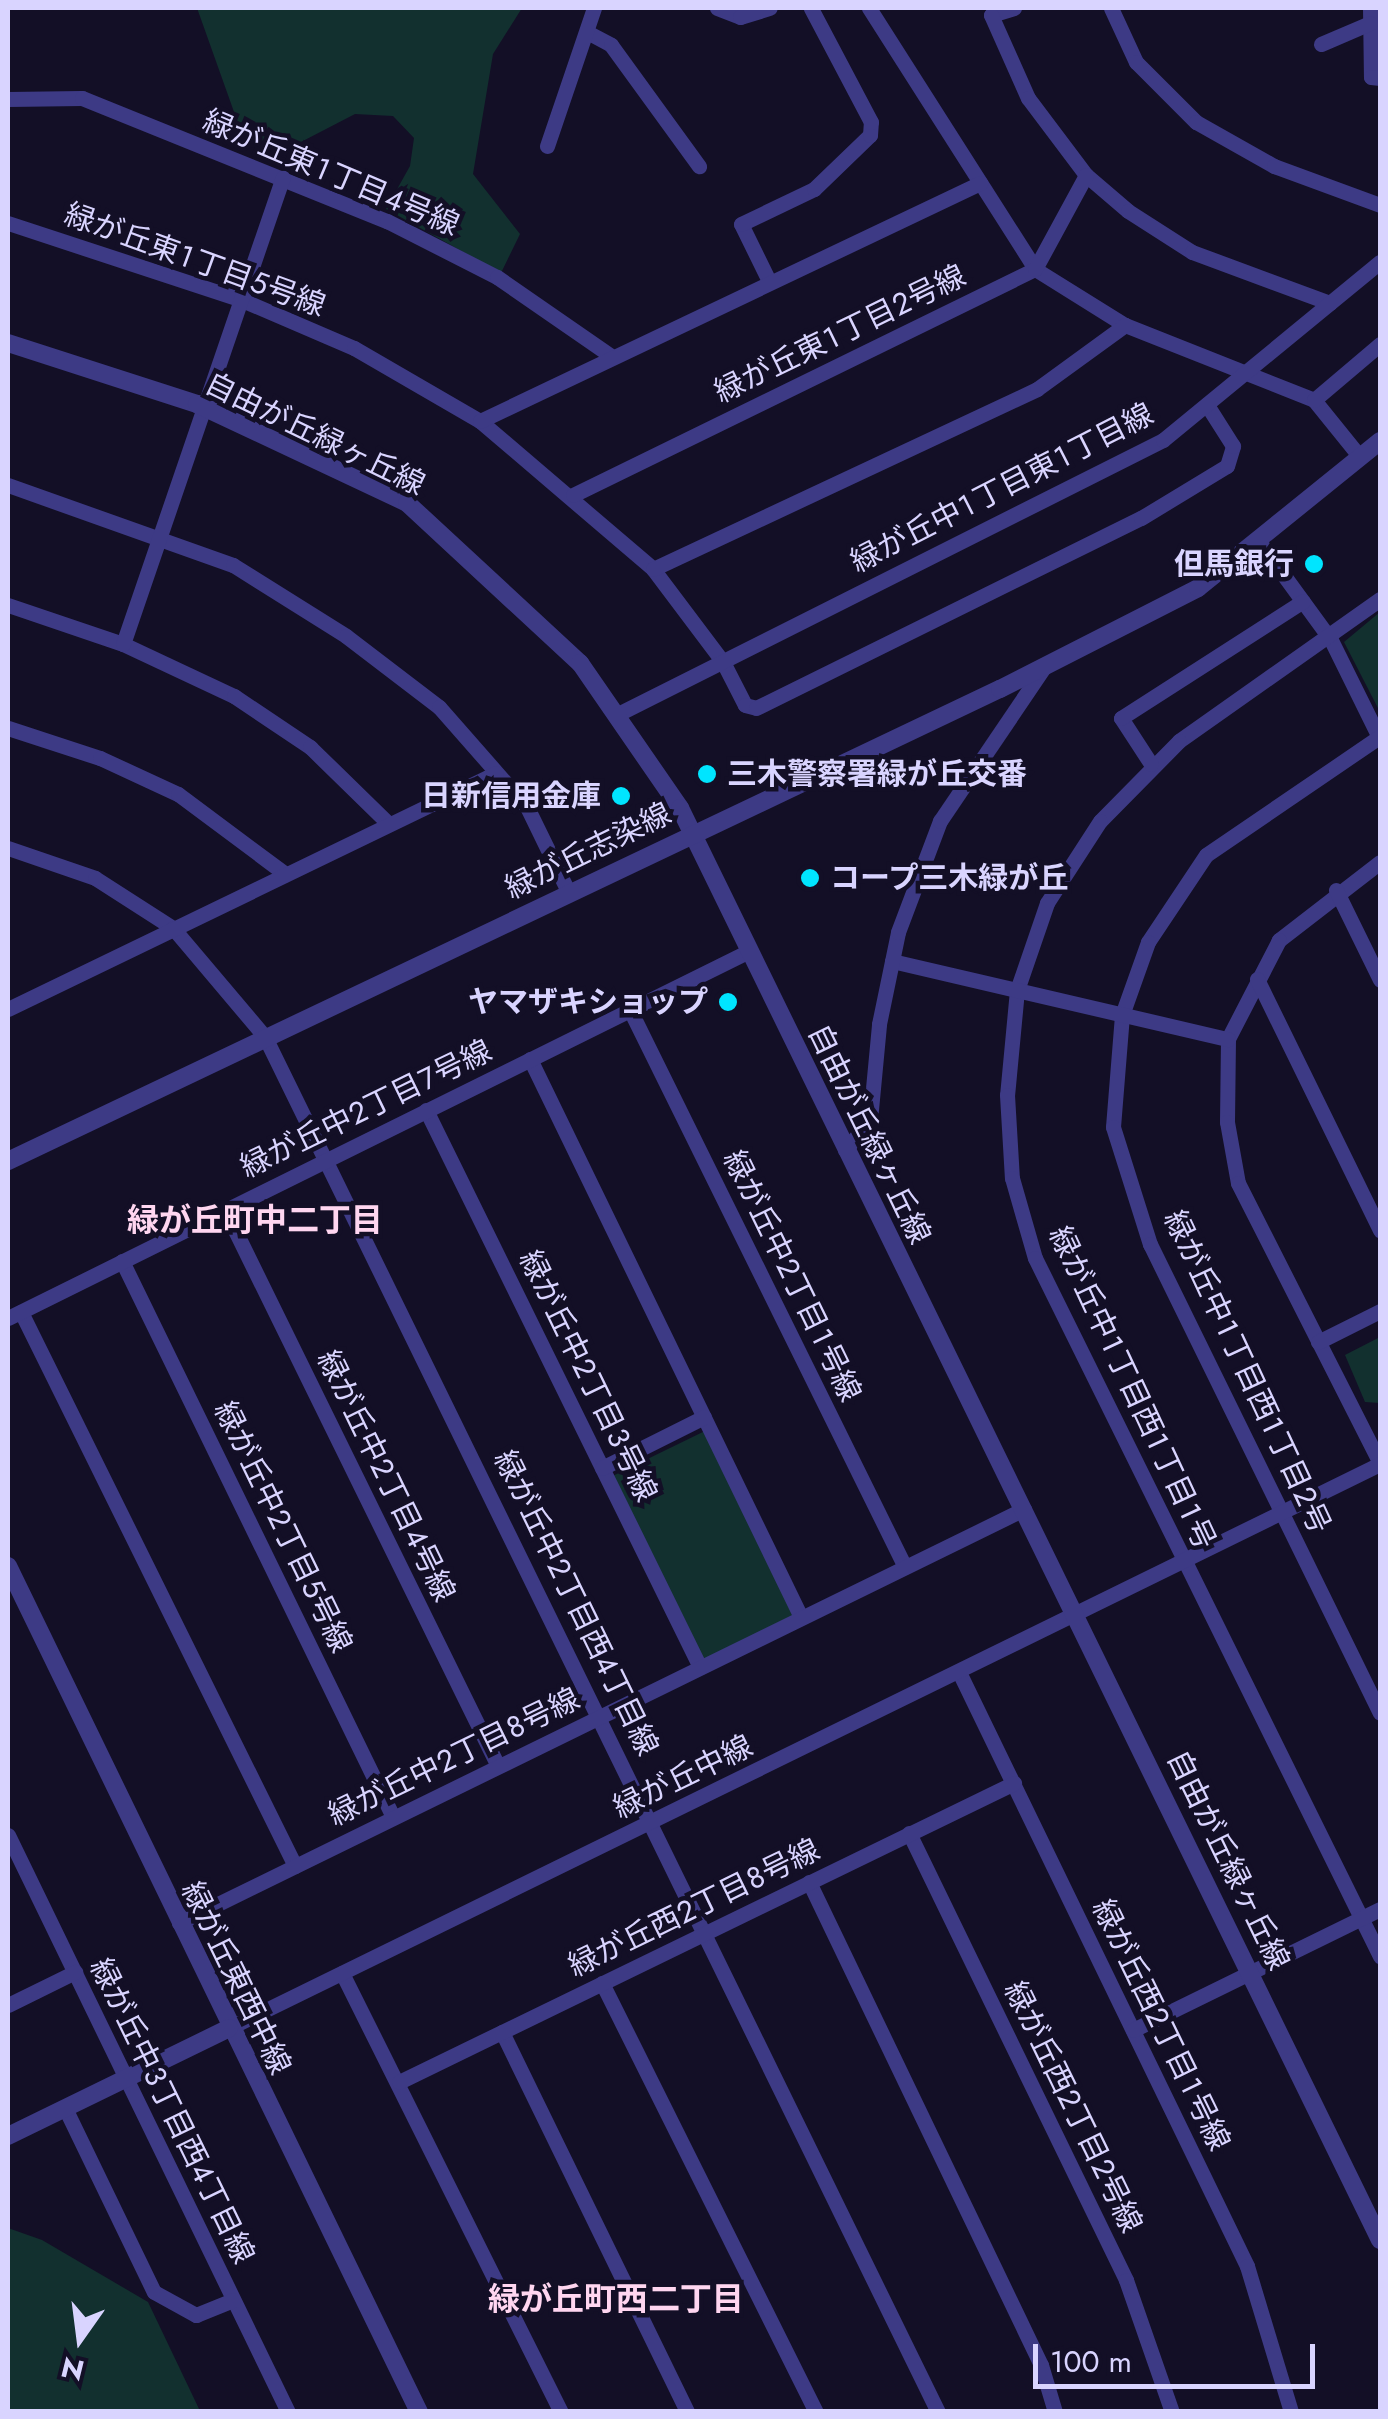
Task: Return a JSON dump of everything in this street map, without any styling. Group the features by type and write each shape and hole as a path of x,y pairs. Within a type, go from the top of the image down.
{"street":[{"path":"547,146 594,8"},
{"path":"717,8 740,17 770,8"},
{"path":"768,280 741,224 814,189 870,135 870,122 812,8"},
{"path":"868,8 1035,269 1125,326 1314,400 1360,458"},
{"path":"1014,8 991,15 1028,98 1086,175 1192,252 1330,303"},
{"path":"1111,8 1136,62 1196,122 1274,166 1380,206"},
{"path":"1321,44 1370,15 1371,77 1380,78"},
{"path":"587,32 611,46 699,166"},
{"name":"緑が丘東１丁目４号線","path":"8,99 82,98 387,220 497,277 612,356"},
{"path":"1035,269 1086,175"},
{"path":"124,644 283,178"},
{"path":"480,421 768,280 980,183"},
{"name":"緑が丘東１丁目５号線","path":"8,223 242,300 354,348 480,421 574,495 653,570 723,662 745,705 756,708 1141,518 1227,466 1233,446 1207,404"},
{"name":"緑が丘中１丁目東１丁目線","path":"616,715 1162,440 1380,262"},
{"name":"緑が丘東１丁目２号線","path":"574,495 1035,269"},
{"path":"653,570 1037,389 1125,326"},
{"name":"自由が丘緑ヶ丘線","path":"8,343 206,408 406,503 580,663 692,832 1380,2240"},
{"path":"1314,400 1380,344"},
{"name":"緑が丘志染線","path":"8,1161 1045,666 1198,588 1380,441"},
{"path":"8,485 234,565 346,636 439,707 496,772 526,808 568,891"},
{"path":"1258,540 1332,640 1380,738"},
{"name":"緑が丘中１丁目西１丁目１号","path":"1380,600 1332,640 1151,764 1100,820 1048,903 1018,990 1007,1096 1012,1178 1035,1258 1380,1956"},
{"path":"1151,764 1121,718 1303,601"},
{"path":"8,605 124,644 234,696 294,737 389,824"},
{"path":"846,1150 870,1120 892,961 940,821 1045,666"},
{"path":"8,728 100,758 178,794 284,874"},
{"name":"緑が丘中１丁目西１丁目２号","path":"1380,738 1206,854 1148,942 1122,1014 1112,1127 1150,1244 1380,1713"},
{"path":"8,1009 496,772"},
{"name":"緑が丘中２丁目西４丁目線","path":"9,849 95,878 174,928 265,1037 328,1158 938,2412"},
{"path":"1380,862 1336,890 1279,940 1228,1039 1227,1122 1238,1183 1380,1463"},
{"path":"1336,890 1380,980"},
{"name":"緑が丘中２丁目７号線","path":"14,1315 749,951"},
{"path":"892,961 1228,1039"},
{"path":"1258,979 1380,1230"},
{"name":"緑が丘中２丁目１号線","path":"630,1010 905,1567"},
{"path":"530,1059 801,1617"},
{"name":"緑が丘中２丁目３号線","path":"426,1110 700,1666"},
{"name":"緑が丘中２丁目４号線","path":"225,1210 498,1766"},
{"name":"緑が丘中２丁目５号線","path":"122,1261 394,1817"},
{"path":"1318,1342 1380,1311"},
{"path":"14,1315 295,1866"},
{"path":"602,1468 704,1417"},
{"name":"緑が丘中線","path":"8,2136 1380,1463"},
{"name":"緑が丘中２丁目８号線","path":"179,1923 1024,1509"},
{"name":"緑が丘東西中線","path":"8,1566 229,2028 419,2412"},
{"name":"緑が丘西２丁目１号線","path":"959,1672 1247,2266 1291,2412"},
{"name":"緑が丘西２丁目８号線","path":"398,2082 1014,1783"},
{"name":"緑が丘西２丁目２号線","path":"909,1834 1126,2280 1172,2412"},
{"name":"緑が丘中３丁目西４丁目線","path":"8,1835 288,2412"},
{"path":"810,1882 1041,2365 1055,2412"},
{"path":"1133,2030 1380,1910"},
{"path":"8,2005 75,1972"},
{"path":"342,1973 560,2412"},
{"path":"602,1983 814,2407 798,2412"},
{"path":"502,2032 687,2412"},
{"path":"65,2108 154,2292 196,2315 233,2300"}],"green space":[{"path":"197,8 522,8 493,54 473,174 520,234 501,273 386,209 410,166 414,138 393,116 355,114 299,143 244,140"},
{"path":"1380,612 1380,712 1344,642"},
{"path":"1380,1337 1380,1403 1365,1402 1345,1355"},
{"path":"709,1429 801,1617 699,1666 607,1479"},
{"path":"8,2228 42,2240 148,2302 200,2411 8,2411"}],"place":[{"name":"但馬銀行","path":"1314,564"},
{"name":"三木警察署緑が丘交番","path":"707,774"},
{"name":"日新信用金庫","path":"621,796"},
{"name":"コープ三木緑が丘","path":"810,878"},
{"name":"ヤマザキショップ","path":"728,1002"}],"district":[{"name":"緑が丘町中二丁目","path":"255,1220"},
{"name":"緑が丘町西二丁目","path":"616,2299"}]}
